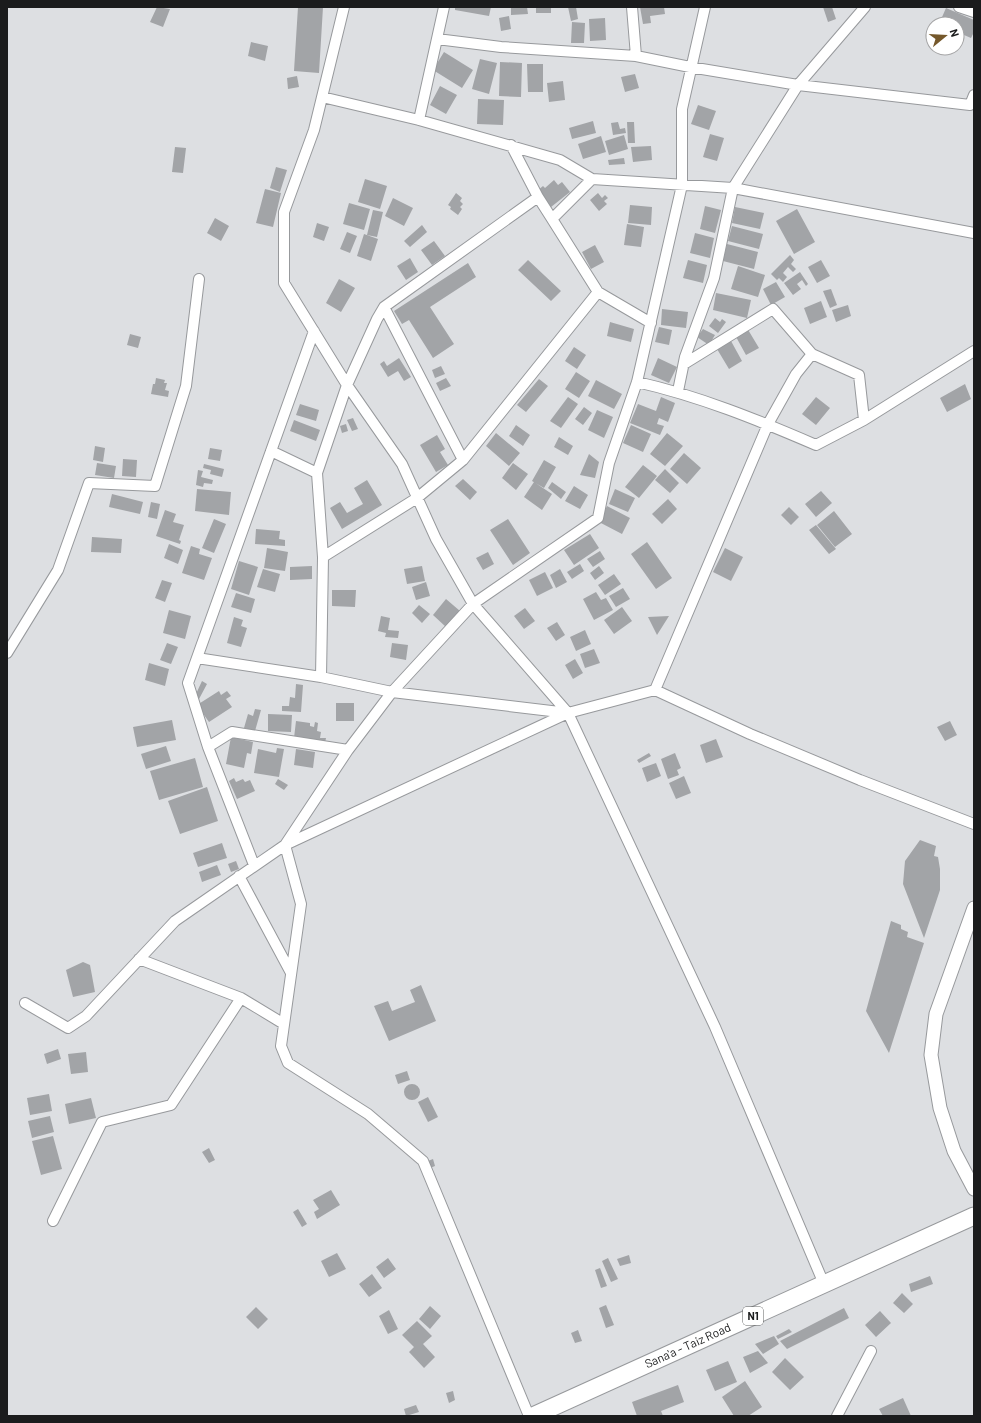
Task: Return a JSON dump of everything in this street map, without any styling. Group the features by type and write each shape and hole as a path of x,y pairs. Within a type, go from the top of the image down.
{"highway":[{"name":"Sana'a - Taiz Road","path":"533,1416 974,1216"}],"street":[{"path":"344,7 314,130 284,212 284,283 347,385 402,464 436,539 474,604 568,713 715,1027 824,1284"},
{"path":"419,120 444,7"},
{"path":"632,7 636,56"},
{"path":"528,1416 423,1161 368,1114 288,1063 281,1046 301,904 285,844 348,750 392,692 474,604 598,518 609,464 637,382 682,185 682,110 690,67 705,7"},
{"path":"678,391 684,364 714,278 733,188 798,85 865,7"},
{"path":"959,7 974,12"},
{"path":"437,39 501,46 636,56 690,67 798,85 970,105 974,95"},
{"path":"322,97 419,120 511,145 560,160 592,179 733,188 974,233"},
{"path":"511,145 538,197 598,292 651,323"},
{"path":"552,219 592,179"},
{"path":"321,677 322,557 317,473 347,385 384,307 538,197"},
{"path":"7,653 58,570 89,483 155,486 186,386 200,279"},
{"path":"322,557 417,498 464,460 598,292"},
{"path":"384,307 464,460"},
{"path":"684,364 773,309 812,354 859,375 864,420"},
{"path":"254,865 208,747 188,682 314,331"},
{"path":"637,382 678,391 768,424 816,445 864,420 974,351"},
{"path":"655,690 768,424 796,374 812,354"},
{"path":"271,451 317,473"},
{"path":"197,658 321,677 392,692 568,713"},
{"path":"25,1003 68,1028 86,1016 175,921 285,844 568,713 655,690 764,740 860,780 974,824"},
{"path":"208,747 232,732 348,750"},
{"path":"239,876 291,973"},
{"path":"974,908 936,1014 931,1055 940,1108 954,1151 974,1189"},
{"path":"139,959 241,998 284,1024"},
{"path":"53,1221 102,1122 171,1105 241,998"},
{"path":"837,1416 871,1351"}],"building":[{"path":"157,7 170,9 163,27 150,22"},
{"path":"298,7 323,7 319,73 294,71"},
{"path":"455,7 491,7 489,16 455,10"},
{"path":"511,7 527,7 528,14 511,15"},
{"path":"536,7 551,7 551,13 536,13"},
{"path":"568,7 576,7 578,19 571,21"},
{"path":"640,7 664,7 665,14 650,16 651,23 643,24"},
{"path":"823,7 832,7 836,19 828,22"},
{"path":"946,8 965,16 942,16"},
{"path":"509,16 511,29 501,31 499,18"},
{"path":"965,16 974,20 974,32 971,38 965,35"},
{"path":"605,18 606,40 590,41 589,19"},
{"path":"572,22 585,23 584,43 571,43"},
{"path":"251,42 268,46 265,61 248,56"},
{"path":"444,52 473,70 462,88 433,70"},
{"path":"480,59 497,63 489,94 472,89"},
{"path":"500,62 522,63 521,97 499,96"},
{"path":"527,64 543,64 543,92 528,92"},
{"path":"635,74 639,88 625,92 621,77"},
{"path":"297,76 299,87 288,89 287,78"},
{"path":"563,81 565,100 549,102 547,83"},
{"path":"440,86 457,95 446,114 430,105"},
{"path":"478,99 504,100 503,125 477,124"},
{"path":"698,105 716,111 709,130 691,124"},
{"path":"593,121 596,133 572,139 569,128"},
{"path":"618,122 620,129 625,128 626,133 613,135 611,123"},
{"path":"627,122 634,122 635,143 628,143"},
{"path":"710,134 724,138 717,161 703,157"},
{"path":"624,135 628,149 609,155 605,141"},
{"path":"601,136 606,152 583,159 578,144"},
{"path":"651,146 652,160 633,162 631,147"},
{"path":"175,147 186,148 183,173 172,172"},
{"path":"624,158 625,164 609,165 608,160"},
{"path":"276,167 287,170 280,192 270,188"},
{"path":"365,179 387,186 380,209 358,202"},
{"path":"554,180 558,185 562,182 570,192 551,207 537,191 543,186 545,188"},
{"path":"265,189 281,193 273,227 256,223"},
{"path":"456,193 462,198 460,201 463,204 460,207 462,209 458,215 450,209 451,207 448,205"},
{"path":"598,193 602,198 605,195 608,198 604,201 607,204 599,211 590,200"},
{"path":"393,198 413,208 404,226 385,216"},
{"path":"349,203 370,209 364,230 343,224"},
{"path":"630,205 652,207 651,225 628,223"},
{"path":"705,206 721,210 715,233 700,229"},
{"path":"735,207 764,213 760,229 732,223"},
{"path":"797,209 815,242 794,254 776,221"},
{"path":"373,210 383,212 377,237 367,235"},
{"path":"215,218 229,226 221,241 207,233"},
{"path":"317,223 329,227 324,241 313,237"},
{"path":"627,224 644,227 641,247 624,245"},
{"path":"422,225 427,232 410,247 404,241"},
{"path":"732,226 763,234 759,249 728,241"},
{"path":"347,232 357,236 350,253 340,249"},
{"path":"695,233 714,238 710,258 690,253"},
{"path":"364,234 378,239 371,261 357,256"},
{"path":"434,241 445,256 432,265 421,250"},
{"path":"727,244 758,252 754,269 723,261"},
{"path":"595,245 604,262 591,269 582,252"},
{"path":"790,255 794,260 791,264 796,269 793,272 788,267 783,273 787,277 783,282 779,278 777,280 771,274"},
{"path":"410,258 418,272 406,280 397,266"},
{"path":"528,260 561,291 551,301 518,270"},
{"path":"688,260 707,265 703,283 683,278"},
{"path":"821,260 830,276 817,283 808,267"},
{"path":"468,263 476,277 430,307 454,344 433,358 409,320 402,324 394,311"},
{"path":"738,266 765,275 758,297 731,289"},
{"path":"800,272 808,284 806,286 802,280 797,284 801,289 793,295 784,283"},
{"path":"339,279 355,288 341,312 326,303"},
{"path":"776,282 785,297 771,305 763,289"},
{"path":"831,289 837,305 830,308 823,291"},
{"path":"716,293 751,300 747,318 713,310"},
{"path":"821,301 827,317 810,324 804,308"},
{"path":"848,305 851,316 836,322 832,310"},
{"path":"662,309 688,312 686,328 661,325"},
{"path":"715,318 720,322 722,319 726,322 718,333 709,326"},
{"path":"610,322 634,329 631,342 607,336"},
{"path":"659,327 672,330 669,345 655,342"},
{"path":"747,328 759,348 746,355 735,335"},
{"path":"703,329 715,335 709,345 697,337"},
{"path":"130,334 141,337 138,348 127,345"},
{"path":"731,341 742,361 729,369 717,349"},
{"path":"574,347 586,355 577,369 565,361"},
{"path":"399,358 411,377 404,381 398,371 388,377 380,364 384,361 387,366"},
{"path":"658,358 677,367 669,383 651,375"},
{"path":"441,366 445,374 435,378 432,370"},
{"path":"576,372 590,381 579,398 565,389"},
{"path":"156,378 165,380 164,383 167,383 165,390 169,391 168,397 151,394"},
{"path":"446,378 451,386 440,391 436,383"},
{"path":"539,379 548,386 526,412 517,405"},
{"path":"596,380 622,394 614,409 588,396"},
{"path":"965,384 971,399 947,412 940,398"},
{"path":"568,397 578,404 561,428 550,421"},
{"path":"661,397 675,403 668,422 659,418 657,424 664,426 660,435 630,423 638,404 656,411"},
{"path":"816,397 830,408 816,425 802,414"},
{"path":"300,404 319,410 316,421 296,415"},
{"path":"584,407 592,413 583,425 575,419"},
{"path":"597,410 613,417 604,438 588,430"},
{"path":"353,418 358,429 352,431 347,420"},
{"path":"294,420 320,430 316,441 290,431"},
{"path":"346,424 348,431 342,433 340,426"},
{"path":"516,425 530,435 523,446 509,436"},
{"path":"631,425 651,434 643,452 623,443"},
{"path":"496,433 520,453 509,466 486,446"},
{"path":"667,433 683,446 665,466 650,454"},
{"path":"437,435 445,449 440,452 448,465 436,472 420,445"},
{"path":"559,437 573,446 568,455 554,447"},
{"path":"95,446 105,448 103,462 93,460"},
{"path":"210,448 222,450 220,461 208,459"},
{"path":"684,453 701,468 687,484 670,469"},
{"path":"589,454 599,462 595,478 580,475"},
{"path":"123,459 137,460 136,477 122,476"},
{"path":"544,460 556,467 544,488 532,481"},
{"path":"97,463 116,466 114,478 95,475"},
{"path":"513,463 528,474 516,490 502,478"},
{"path":"204,464 224,469 222,477 210,474 211,470 203,468"},
{"path":"643,465 657,476 639,498 625,487"},
{"path":"665,469 679,483 670,493 655,480"},
{"path":"198,470 203,471 201,477 213,480 212,484 204,483 203,487 196,485"},
{"path":"463,479 477,492 470,500 455,486"},
{"path":"367,480 382,505 342,529 330,508 340,502 347,513 363,504 354,488"},
{"path":"534,482 552,494 542,510 524,497"},
{"path":"552,482 566,492 561,499 548,488"},
{"path":"574,486 588,495 580,509 565,501"},
{"path":"197,489 231,492 229,515 195,511"},
{"path":"615,489 635,498 628,512 609,504"},
{"path":"821,491 832,503 816,517 805,504"},
{"path":"112,494 143,502 140,514 109,507"},
{"path":"668,499 677,509 662,524 652,514"},
{"path":"151,502 160,504 157,519 148,517"},
{"path":"607,506 630,518 622,534 599,522"},
{"path":"789,507 799,517 791,525 781,515"},
{"path":"165,510 176,514 173,522 184,525 179,540 181,541 180,544 156,536"},
{"path":"834,511 852,534 835,547 817,525"},
{"path":"214,519 226,524 214,553 202,548"},
{"path":"508,519 530,553 513,565 490,530"},
{"path":"816,525 836,549 829,554 809,530"},
{"path":"256,529 280,531 279,539 285,540 285,546 255,544"},
{"path":"590,534 599,548 574,565 564,550"},
{"path":"92,537 122,539 121,553 91,552"},
{"path":"647,542 672,578 656,589 631,554"},
{"path":"169,544 183,550 178,564 164,558"},
{"path":"191,546 200,549 199,554 212,558 204,580 182,573"},
{"path":"267,548 288,552 285,571 264,568"},
{"path":"725,548 743,557 731,581 713,572"},
{"path":"600,551 605,559 593,567 587,559"},
{"path":"488,552 494,564 483,570 476,558"},
{"path":"239,561 258,567 249,595 231,589"},
{"path":"580,564 584,571 572,579 567,572"},
{"path":"312,566 312,579 290,580 290,567"},
{"path":"422,566 425,581 407,584 404,569"},
{"path":"599,566 604,573 595,580 590,573"},
{"path":"263,569 280,574 275,592 257,587"},
{"path":"560,569 567,582 556,588 550,575"},
{"path":"545,572 553,588 537,596 529,580"},
{"path":"614,574 621,584 605,595 598,585"},
{"path":"162,580 172,583 165,602 155,598"},
{"path":"426,582 430,596 416,600 412,587"},
{"path":"623,588 630,599 616,607 609,596"},
{"path":"332,590 356,590 355,607 332,606"},
{"path":"596,592 601,600 606,598 613,610 594,620 583,599"},
{"path":"236,593 255,599 251,613 231,607"},
{"path":"446,599 460,611 446,627 433,615"},
{"path":"419,605 430,614 422,623 412,613"},
{"path":"622,607 632,621 614,634 604,620"},
{"path":"525,608 535,621 524,629 514,616"},
{"path":"169,610 191,616 185,639 163,633"},
{"path":"381,616 390,618 388,630 399,631 398,638 385,637 386,633 378,631"},
{"path":"669,616 657,635 648,617"},
{"path":"234,617 243,620 241,626 247,628 241,647 227,643"},
{"path":"557,622 565,635 556,641 547,628"},
{"path":"585,630 591,644 576,651 570,637"},
{"path":"167,643 178,647 171,664 160,660"},
{"path":"392,643 408,645 406,660 390,657"},
{"path":"594,649 600,663 585,668 580,654"},
{"path":"575,659 583,673 573,679 565,665"},
{"path":"149,663 169,669 165,686 145,680"},
{"path":"202,681 207,684 199,699 195,696"},
{"path":"296,684 303,685 301,712 282,711 282,706 289,706 290,697 295,698"},
{"path":"219,691 221,695 227,691 231,696 226,699 232,707 209,722 197,705"},
{"path":"336,703 354,703 354,721 336,721"},
{"path":"255,709 261,710 255,731 244,728 248,714 253,716"},
{"path":"268,714 292,715 291,732 268,731"},
{"path":"172,720 176,740 137,747 133,727"},
{"path":"296,721 310,723 310,726 314,727 315,722 318,723 317,731 321,732 320,738 326,738 325,743 294,738"},
{"path":"950,721 957,735 945,741 937,727"},
{"path":"231,737 253,742 251,754 247,753 244,768 226,764"},
{"path":"716,739 723,757 706,763 700,745"},
{"path":"166,746 171,761 146,769 141,754"},
{"path":"277,748 284,749 279,777 254,773 258,749 276,753"},
{"path":"296,749 315,752 313,768 294,765"},
{"path":"649,753 651,756 639,763 637,760"},
{"path":"675,753 681,768 677,770 679,775 668,779 661,759"},
{"path":"195,758 203,787 159,800 150,771"},
{"path":"656,763 661,776 647,782 642,768"},
{"path":"684,776 691,793 676,799 669,783"},
{"path":"234,778 236,782 243,779 245,782 250,780 255,791 237,799 229,781"},
{"path":"278,779 288,785 284,790 275,784"},
{"path":"207,787 218,821 180,834 168,801"},
{"path":"920,840 936,846 934,856 938,857 940,869 940,890 924,938 903,884 905,861"},
{"path":"222,843 227,858 198,867 193,853"},
{"path":"236,861 239,869 231,872 228,864"},
{"path":"217,865 221,875 202,882 199,872"},
{"path":"891,921 901,925 901,929 908,932 907,937 924,943 889,1053 866,1011"},
{"path":"83,962 90,965 95,992 73,997 66,970"},
{"path":"421,985 436,1021 389,1041 374,1006 388,1001 392,1011 415,1002 410,990"},
{"path":"58,1049 61,1059 47,1064 44,1054"},
{"path":"86,1052 88,1072 71,1074 68,1054"},
{"path":"407,1071 410,1080 398,1084 395,1075"},
{"path":"409,1084 415,1084 420,1089 418,1098 415,1100 409,1100 404,1095 404,1089"},
{"path":"49,1094 52,1111 30,1115 27,1098"},
{"path":"428,1097 438,1117 428,1122 418,1102"},
{"path":"91,1098 96,1118 69,1124 65,1104"},
{"path":"50,1116 54,1132 32,1138 28,1121"},
{"path":"53,1136 62,1169 41,1175 32,1141"},
{"path":"209,1148 215,1160 209,1163 202,1152"},
{"path":"433,1159 435,1166 430,1168 428,1161"},
{"path":"331,1190 340,1205 317,1219 314,1212 319,1209 313,1200"},
{"path":"298,1209 307,1224 302,1227 293,1212"},
{"path":"337,1253 346,1269 329,1277 321,1261"},
{"path":"629,1255 631,1263 620,1266 617,1259"},
{"path":"388,1258 396,1269 384,1278 376,1267"},
{"path":"608,1258 618,1279 611,1282 602,1261"},
{"path":"600,1268 607,1286 601,1288 595,1270"},
{"path":"372,1274 382,1288 369,1297 359,1284"},
{"path":"930,1276 933,1284 911,1292 909,1284"},
{"path":"902,1293 913,1304 904,1313 893,1303"},
{"path":"606,1305 614,1325 606,1328 599,1308"},
{"path":"430,1306 441,1316 430,1329 419,1319"},
{"path":"256,1307 268,1319 258,1329 246,1317"},
{"path":"844,1308 849,1318 787,1349 780,1341"},
{"path":"389,1310 398,1329 388,1334 379,1316"},
{"path":"880,1311 891,1323 876,1337 865,1325"},
{"path":"417,1321 432,1336 423,1344 435,1357 424,1368 409,1352 414,1347 402,1335"},
{"path":"789,1329 792,1332 778,1339 776,1336"},
{"path":"578,1330 582,1341 575,1343 571,1333"},
{"path":"774,1336 779,1344 763,1354 755,1344"},
{"path":"758,1351 768,1363 750,1373 743,1357"},
{"path":"785,1358 804,1377 790,1390 772,1372"},
{"path":"728,1361 737,1382 715,1391 706,1370"},
{"path":"745,1381 762,1407 748,1416 734,1416 722,1397"},
{"path":"678,1385 684,1402 661,1411 663,1416 637,1416 632,1402"},
{"path":"453,1391 455,1400 449,1403 446,1393"},
{"path":"903,1398 911,1416 883,1416 879,1409"},
{"path":"416,1405 419,1412 406,1416 404,1409"}]}
